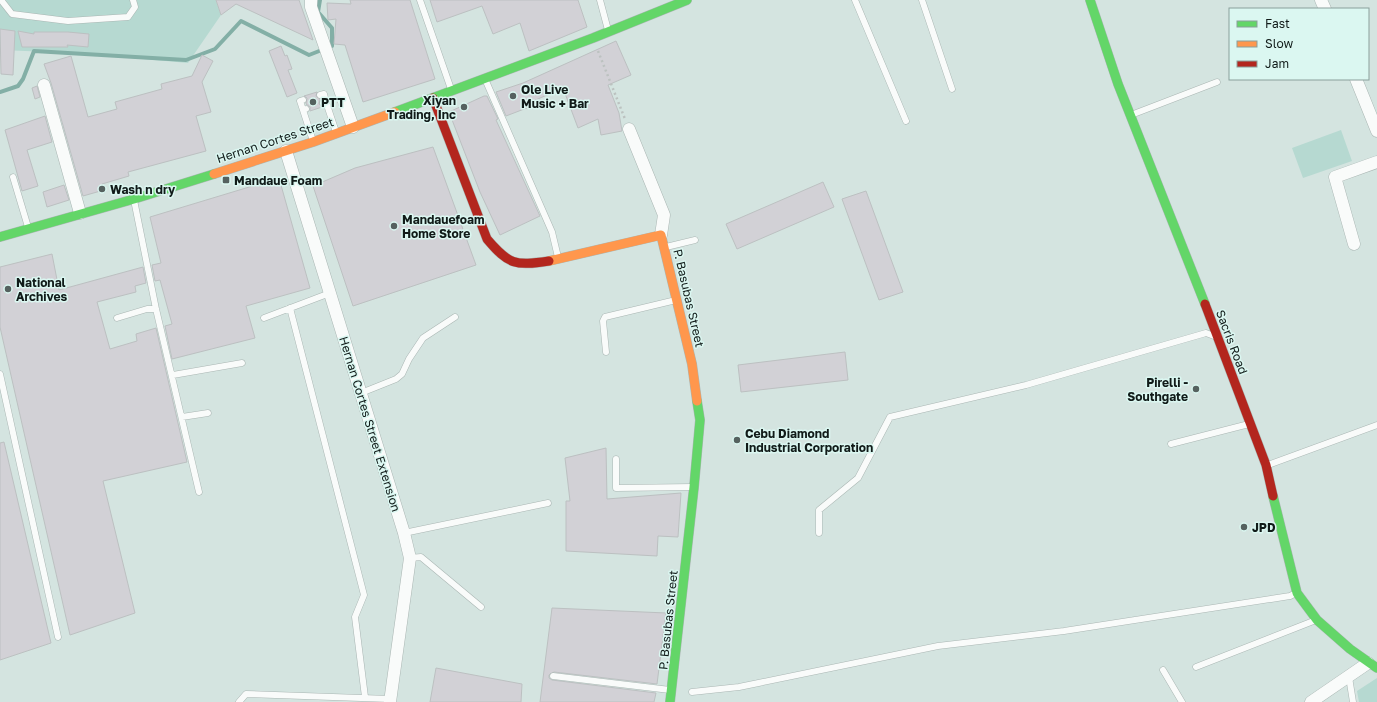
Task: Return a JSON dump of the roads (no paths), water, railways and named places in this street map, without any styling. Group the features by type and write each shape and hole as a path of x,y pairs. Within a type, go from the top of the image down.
{"street":[{"path":"311,0 311,7 353,127"},
{"name":"Hernan Cortes Street","path":"0,237 80,213 134,199 313,142 609,32 688,0"},
{"name":"Sacris Road","path":"1090,0 1130,115 1218,338 1266,465 1297,593 1317,620 1373,666"},
{"path":"1356,80 1377,131"},
{"path":"44,85 80,213"},
{"path":"433,98 487,238 498,253 510,261 523,264 558,259 660,236 664,215 630,129"},
{"name":"Hernan Cortes Street Extension","path":"286,151 404,533 410,558 390,700"},
{"path":"1354,244 1335,177 1377,162"},
{"name":"P. Basubas Street","path":"660,236 665,247 692,364 700,420 670,702"},
{"path":"1311,702 1349,677 1373,666"}],"lane":[{"path":"1,0 12,14 68,21 128,18 135,7 133,0"},
{"path":"420,0 452,91"},
{"path":"600,0 609,32"},
{"path":"855,0 906,121"},
{"path":"922,0 952,89"},
{"path":"484,78 552,232 558,259"},
{"path":"1130,115 1217,82"},
{"path":"320,95 324,94 325,103 336,133"},
{"path":"303,100 300,101 304,109 313,142"},
{"path":"14,177 29,228"},
{"path":"134,199 156,309 173,375 199,492"},
{"path":"665,247 695,240"},
{"path":"264,318 330,294"},
{"path":"606,352 603,321 606,317 676,300"},
{"path":"290,308 364,595 355,617 365,697"},
{"path":"117,318 147,309 156,309"},
{"path":"361,393 396,379 402,374 409,359 423,338 455,317"},
{"path":"819,534 819,510 858,478 890,417 1026,385 1206,333 1218,338"},
{"path":"173,375 242,363"},
{"path":"0,374 58,637"},
{"path":"182,417 208,413"},
{"path":"1171,444 1250,424"},
{"path":"1266,465 1377,425"},
{"path":"616,459 616,488 694,486"},
{"path":"404,533 548,503"},
{"path":"410,558 421,557 481,607"},
{"path":"692,692 739,687 938,646 1064,632 1290,596 1297,593"},
{"path":"1196,667 1317,620"},
{"path":"1163,670 1182,702"},
{"path":"553,676 672,690"},
{"path":"1349,677 1353,702"},
{"path":"239,702 246,694 365,697 390,700"}],"waterway":[{"path":"0,92 18,86 23,79 34,51 186,60 215,49 241,21 309,55 332,46 332,28 318,12 320,0"}],"place":[{"name":"Ole Live Music + Bar","path":"513,96"},
{"name":"PTT","path":"313,102"},
{"name":"Xiyan Trading, Inc","path":"464,107"},
{"name":"Mandaue Foam","path":"226,180"},
{"name":"Wash n dry","path":"102,189"},
{"name":"Mandauefoam Home Store","path":"394,226"},
{"name":"National Archives","path":"8,289"},
{"name":"Pirelli - Southgate","path":"1196,389"},
{"name":"Cebu Diamond Industrial Corporation","path":"737,440"},
{"name":"JPD","path":"1244,527"}]}
